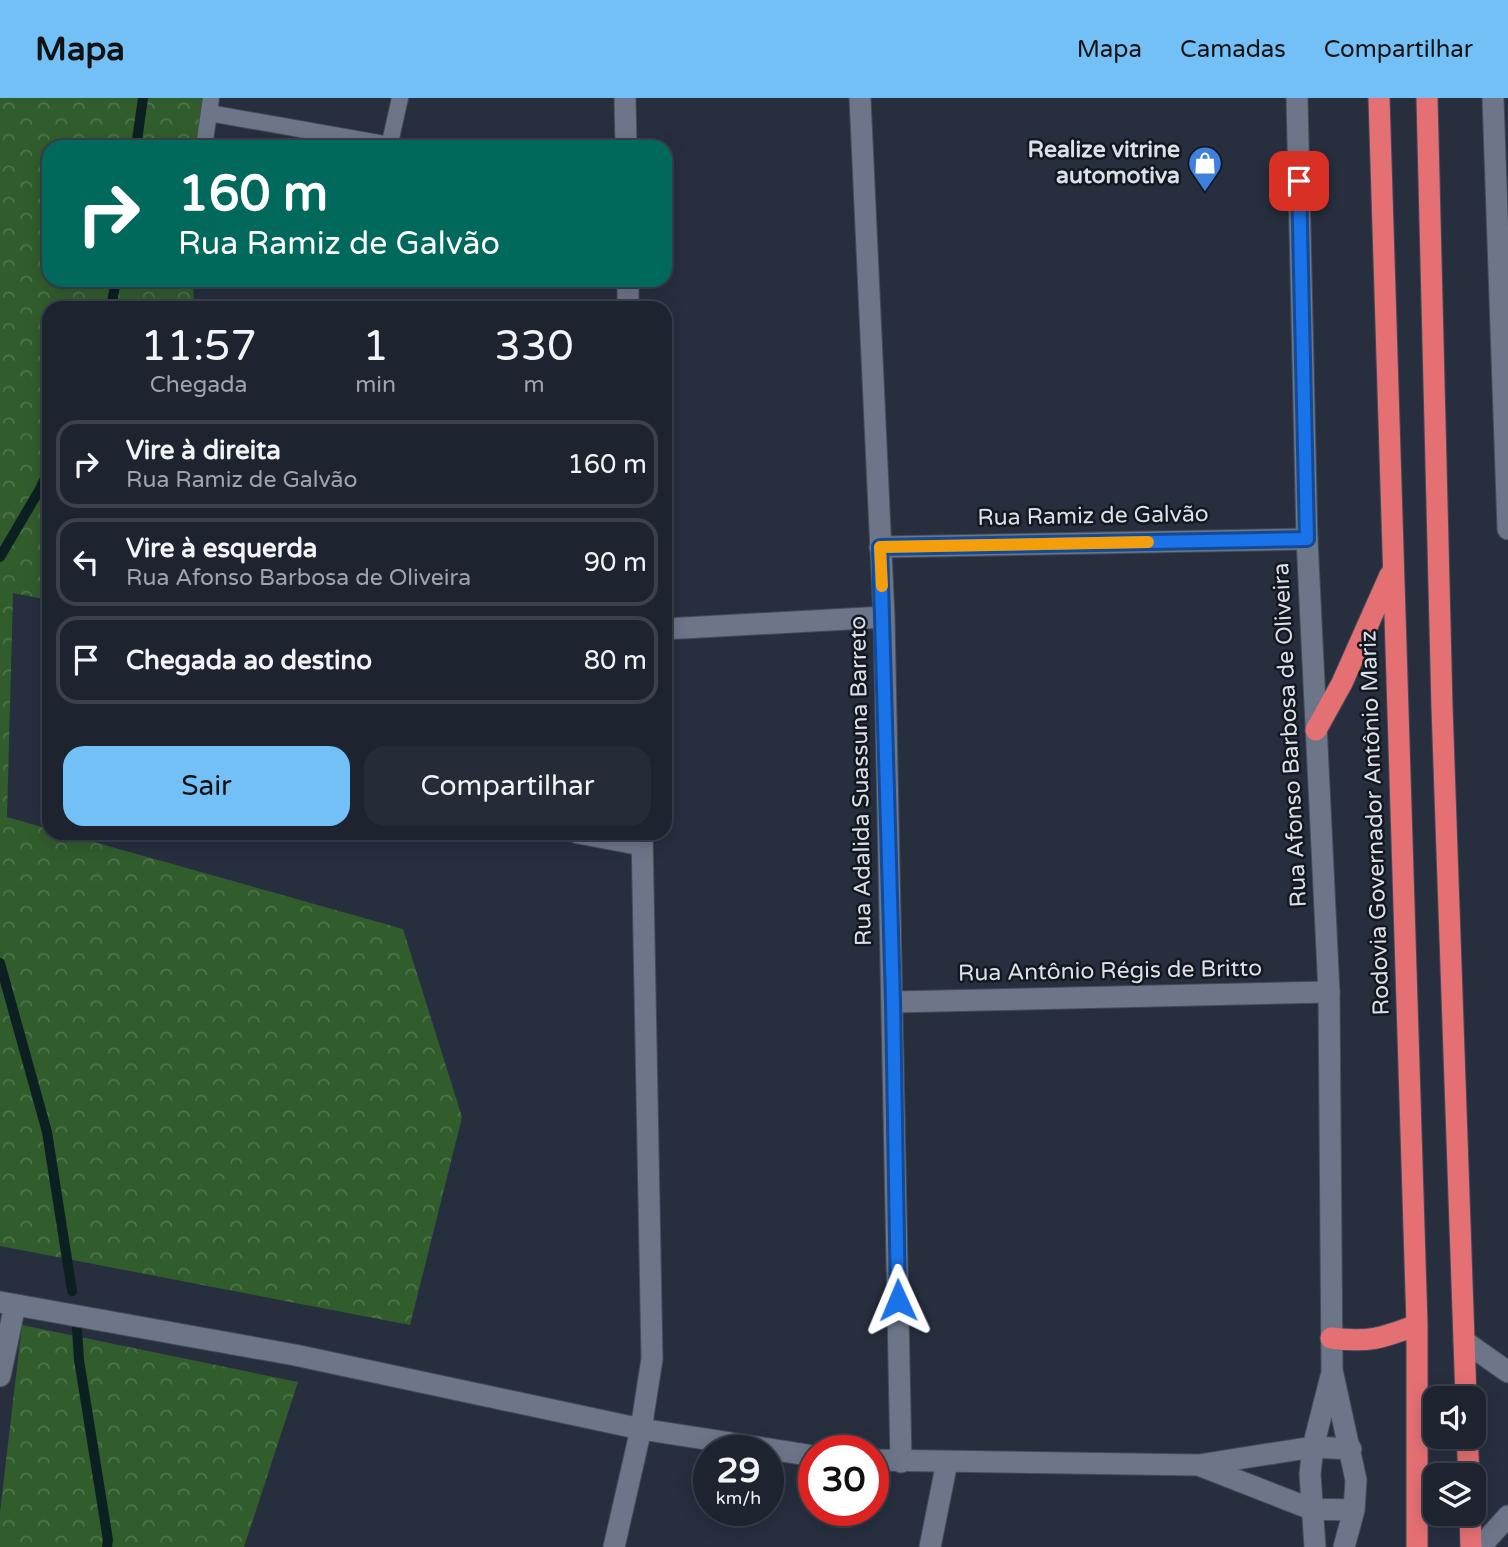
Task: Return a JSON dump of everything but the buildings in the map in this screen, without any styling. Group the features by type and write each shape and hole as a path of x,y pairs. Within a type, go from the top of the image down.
{"highway":[{"name":"Rodovia Governador Antônio Mariz","path":"1379,98 1417,1325 1417,1547"},
{"path":"1427,98 1442,707 1466,1386"},
{"path":"1316,730 1348,672 1394,566"},
{"path":"1331,1338 1378,1340 1417,1325"},
{"path":"1470,1526 1471,1547"}],"street":[{"path":"625,98 626,140"},
{"name":"Rua Adalida Suassuna Barreto","path":"860,98 884,617 901,1462"},
{"name":"Rua Afonso Barbosa de Oliveira","path":"1297,98 1307,539 1329,992 1332,1370"},
{"path":"1493,98 1508,529"},
{"name":"Rua Ramiz de Galvão","path":"880,547 1307,539"},
{"path":"672,629 884,617"},
{"path":"614,1547 641,1429 652,1359 642,840"},
{"name":"Rua Antônio Régis de Britto","path":"893,1002 1329,992"},
{"path":"0,1377 8,1303 295,1355 641,1429 798,1453"},
{"path":"1464,1340 1508,1372"},
{"path":"1315,1547 1310,1487 1313,1447 1332,1370"},
{"path":"1332,1370 1356,1480 1354,1510 1344,1547"},
{"path":"889,1461 1199,1465 1313,1447 1351,1449"},
{"path":"930,1547 947,1462"},
{"path":"1199,1465 1311,1509 1354,1510"},
{"path":"1480,1547 1508,1516"}],"lane":[{"path":"390,140 400,98"},
{"path":"205,140 210,105 363,140"}],"green space":[{"path":"0,98 213,98 204,140 42,140 42,287 193,287 194,301 42,301 42,599 13,593 7,817 42,827 42,840 87,840 403,929 462,1117 410,1325 0,1246"},
{"path":"22,1325 298,1382 244,1547 0,1547 0,1512"}],"waterway":[{"path":"137,140 143,98"},
{"path":"112,301 115,287"},
{"path":"0,557 42,485"},
{"path":"0,963 47,1132 72,1291"},
{"path":"77,1328 79,1360 107,1547"}],"slow traffic":[{"path":"882,586 880,547 1148,542"}],"place":[{"name":"Realize vitrine automotiva","path":"1205,193"}],"route":[{"path":"898,1300 884,617 880,547 1307,539 1299,181"}]}
